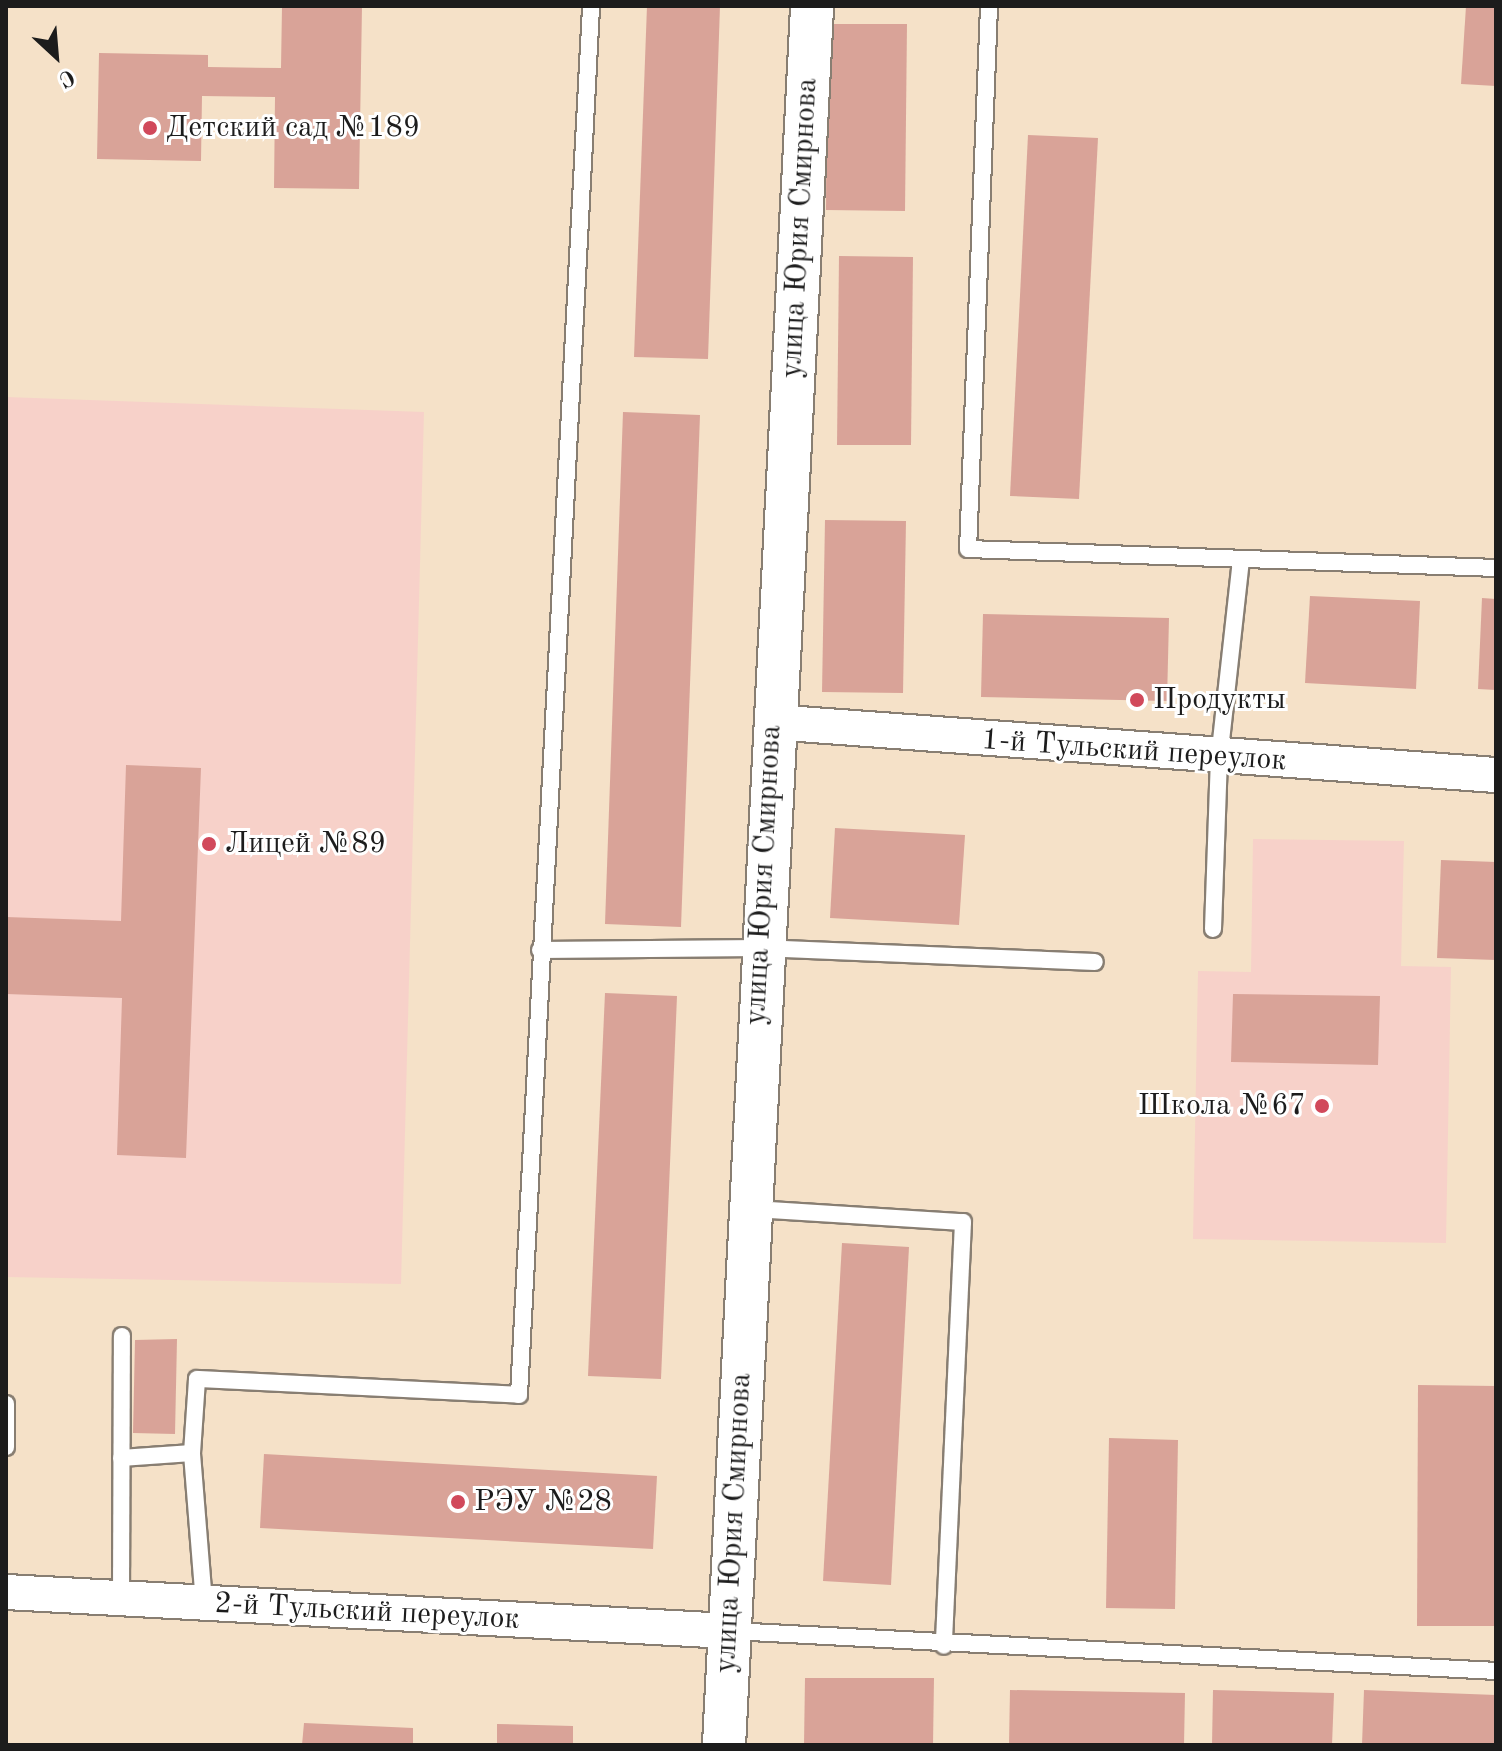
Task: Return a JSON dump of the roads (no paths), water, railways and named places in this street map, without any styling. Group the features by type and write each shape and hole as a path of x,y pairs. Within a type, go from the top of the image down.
{"street":[{"name":"улица Юрия Смирнова","path":"724,1745 760,948 812,6"},
{"name":"1-й Тульский переулок","path":"772,722 1219,759 1496,775"},
{"name":"2-й Тульский переулок","path":"6,1592 728,1631"}],"lane":[{"path":"204,1603 192,1453 197,1379 519,1395 591,6"},
{"path":"989,6 968,549 1496,568"},
{"path":"1213,929 1219,759 1241,559"},
{"path":"540,950 760,948 1095,962"},
{"path":"749,1209 963,1222 944,1646"},
{"path":"121,1598 122,1336"},
{"path":"6,1404 6,1447"},
{"path":"121,1458 192,1453"},
{"path":"728,1631 944,1646 1496,1671"}],"place":[{"name":"Детский сад №189","path":"150,128"},
{"name":"Продукты","path":"1137,700"},
{"name":"Лицей №89","path":"209,844"},
{"name":"Школа №67","path":"1322,1106"},
{"name":"РЭУ №28","path":"458,1502"}]}
